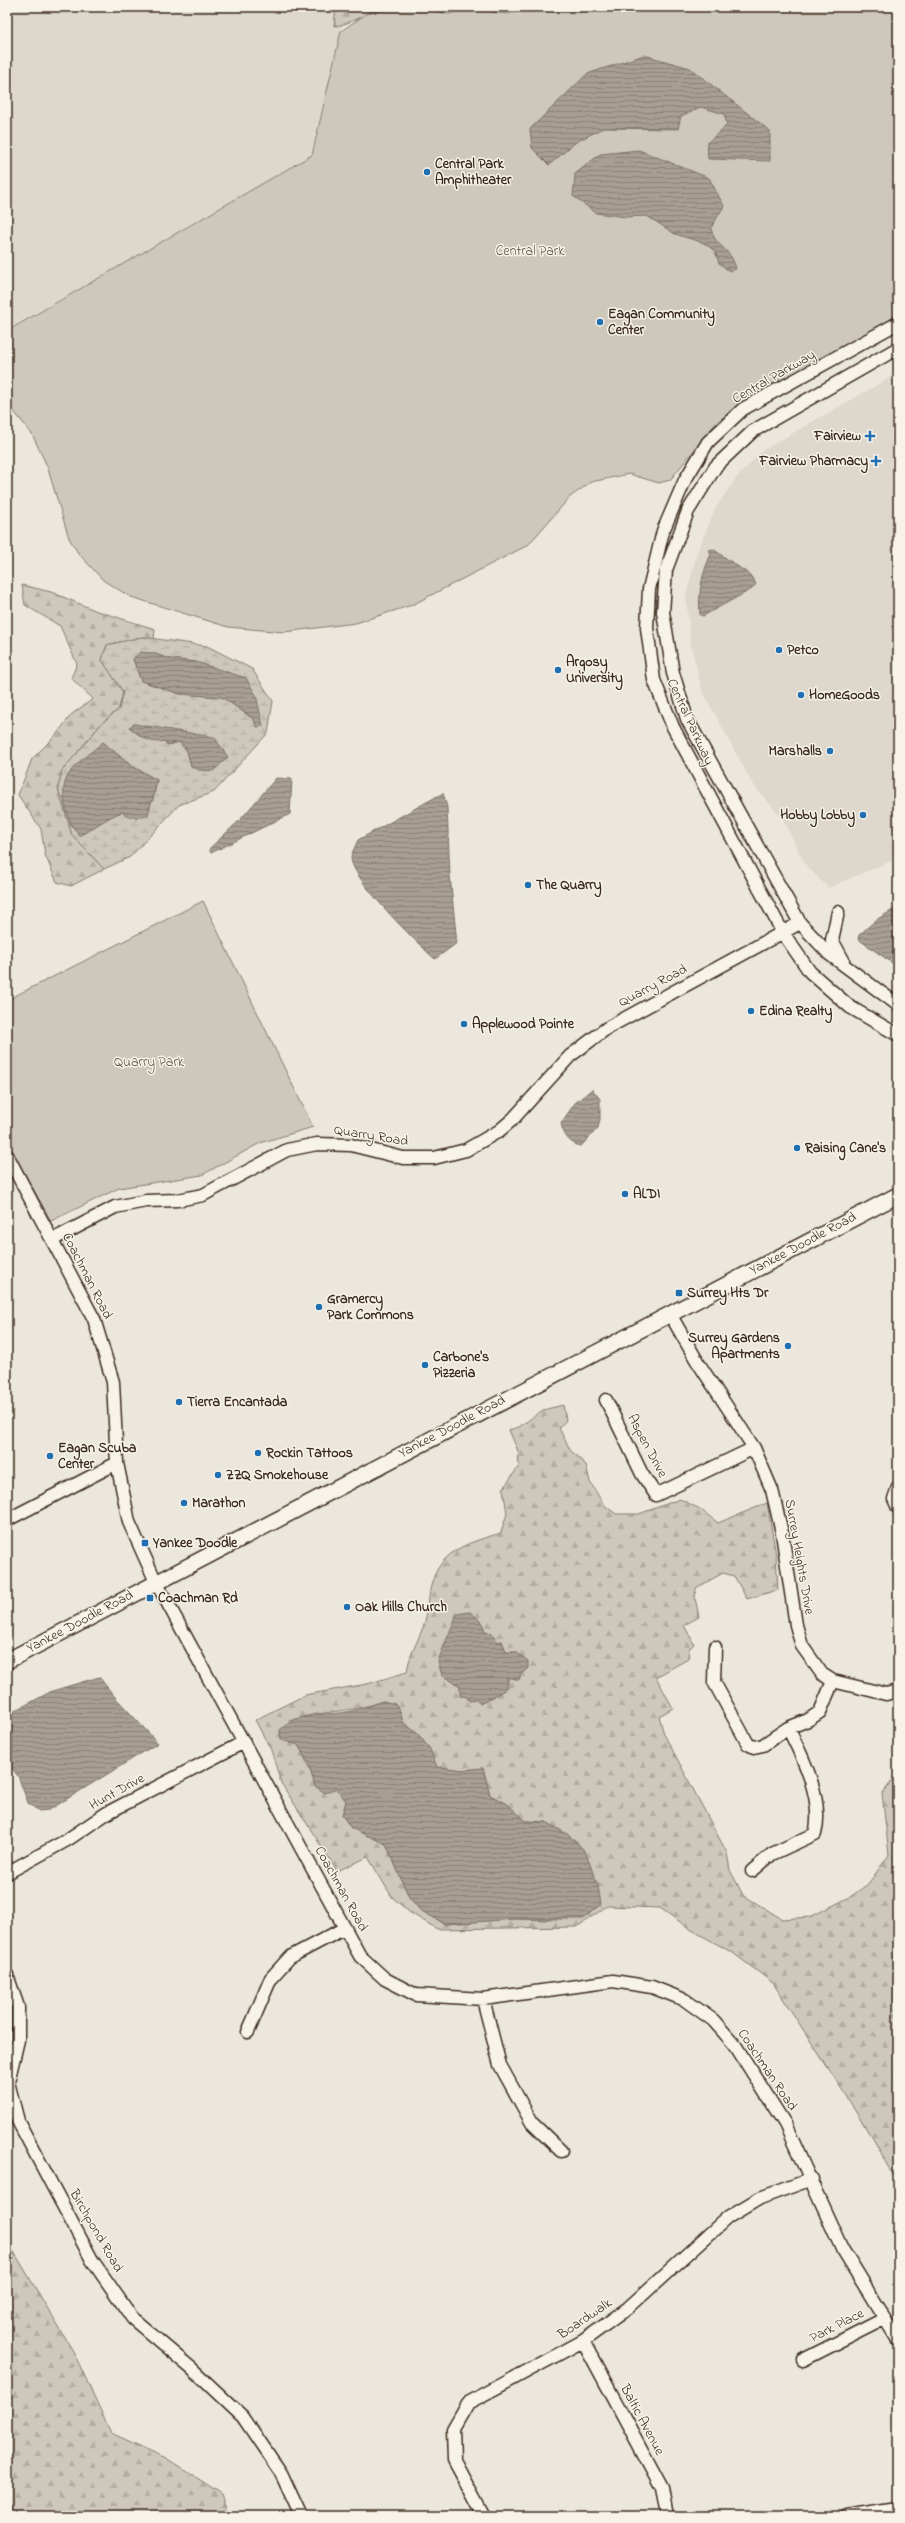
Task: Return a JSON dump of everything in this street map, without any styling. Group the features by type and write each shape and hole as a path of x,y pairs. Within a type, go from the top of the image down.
{"main road":[{"name":"Yankee Doodle Road","path":"7,1661 898,1195"}],"street":[{"name":"Central Parkway","path":"898,323 743,409 708,442 685,480 663,531 649,589 647,628 657,686 673,727 783,933 810,972 850,1007 898,1035"},
{"name":"Central Parkway","path":"898,348 753,431 716,466 688,511 666,570 663,612 673,673 687,719 800,923 829,954 898,1005"},
{"path":"838,912 832,940 848,967"},
{"name":"Quarry Road","path":"52,1240 115,1207 146,1201 178,1200 203,1195 288,1150 317,1144 351,1146 403,1158 434,1158 466,1150 486,1140 513,1119 570,1056 584,1043 607,1028 800,923"},
{"name":"Coachman Road","path":"7,1155 94,1319 113,1382 117,1463 129,1522 156,1582 360,1956 385,1979 416,1995 483,1999 613,1982 652,1987 685,2000 713,2020 735,2045 785,2124 812,2179 842,2249 898,2340"},
{"name":"Surrey Heights Drive","path":"670,1314 698,1361 754,1448 776,1505 782,1533 796,1625 802,1646 822,1674 833,1681 886,1694 898,1691"},
{"name":"Aspen Drive","path":"606,1400 642,1474 656,1495 754,1448"},
{"path":"7,1520 117,1463"},
{"path":"898,1487 894,1499 898,1508"},
{"path":"715,1647 714,1682 748,1744 754,1746 763,1745 788,1728 808,1720 820,1712 833,1681"},
{"path":"752,1871 772,1854 814,1834 818,1823 806,1763 788,1728"},
{"name":"Hunt Drive","path":"7,1873 67,1840 107,1813 244,1742"},
{"path":"248,2032 271,1978 290,1957 345,1928"},
{"name":"Birchpond Road","path":"7,1975 18,2007 18,2040 8,2082 18,2121 92,2260 133,2319 191,2368 243,2418 281,2473 301,2516"},
{"path":"483,1999 500,2065 532,2123 561,2151"},
{"name":"Boardwalk","path":"484,2516 454,2460 453,2429 468,2403 583,2341 628,2308 728,2217 760,2198 812,2179"},
{"name":"Park Place","path":"803,2360 884,2319"},
{"name":"Baltic Avenue","path":"583,2341 662,2488 667,2516"},
{"path":"847,2516 898,2508"}],"shaded area":[{"path":"7,7 342,7 342,27 311,155 7,330"},
{"path":"644,55 690,68 770,131 770,161 708,159 707,143 727,125 724,114 701,107 681,116 678,129 603,128 576,142 549,165 532,148 530,129 587,74"},
{"path":"639,150 709,178 724,206 711,228 713,235 719,244 731,256 736,269 729,271 719,263 715,251 704,243 675,234 647,216 625,217 596,213 573,196 575,174 600,154"},
{"path":"898,373 898,858 828,888 805,864 783,819 753,785 702,690 691,646 686,596 698,550 716,507 737,477 763,450"},
{"path":"713,549 750,575 756,584 752,589 703,616 700,615 700,591 705,569 711,554 709,550"},
{"path":"140,652 152,653 170,659 196,662 246,678 256,695 263,726 257,727 253,718 222,697 180,694 141,681 133,659"},
{"path":"134,724 214,737 228,757 213,771 199,770 191,766 187,751 179,742 167,745 165,741 154,742 141,736 129,727"},
{"path":"103,742 130,765 157,780 148,815 134,818 122,812 105,820 79,836 67,815 64,798 65,781 72,769"},
{"path":"276,778 292,779 290,814 211,853 209,849 240,820"},
{"path":"443,793 447,807 450,876 457,943 435,959 401,926 372,894 353,867 351,857 358,840"},
{"path":"898,907 898,967 858,939 859,935 876,920"},
{"path":"592,1089 600,1099 600,1119 598,1128 581,1146 573,1143 567,1138 561,1123 575,1103"},
{"path":"470,1612 481,1621 485,1631 491,1633 498,1642 502,1641 506,1652 516,1652 528,1661 528,1668 521,1674 519,1680 508,1677 506,1689 480,1704 477,1700 469,1701 467,1697 460,1696 460,1686 442,1675 438,1661 457,1614"},
{"path":"99,1677 115,1697 158,1743 49,1810 39,1811 28,1803 18,1776 7,1762 7,1715 52,1691"},
{"path":"383,1701 395,1704 400,1712 403,1722 418,1734 430,1749 437,1767 464,1770 483,1768 490,1795 507,1804 526,1821 546,1822 567,1834 585,1851 598,1886 601,1904 583,1919 514,1919 445,1924 420,1910 409,1897 386,1844 351,1828 342,1815 346,1801 337,1789 325,1793 315,1786 309,1764 298,1745 281,1740 280,1730 295,1720 312,1715 347,1712"}],"green space":[{"path":"336,7 385,7 346,24 334,26"},
{"name":"Central Park","path":"398,7 414,7 449,14 466,8 507,14 530,7 898,7 898,313 878,329 824,359 754,393 716,423 670,480 659,483 629,474 591,482 570,497 528,545 412,605 356,623 284,632 228,627 131,597 104,581 78,553 69,538 47,466 32,434 7,403 7,331 312,155 341,31 366,14"},
{"path":"22,585 51,592 97,611 155,629 154,639 142,637 107,645 102,660 123,692 119,709 102,723 62,771 58,788 72,835 104,869 71,886 57,882 45,855 41,829 18,795 32,759 56,735 72,714 93,699 71,678 77,664 60,626 25,605"},
{"path":"142,637 207,646 252,669 273,701 268,733 214,792 179,805 130,857 104,869 72,835 58,788 62,771 102,723 119,709 123,692 102,660 107,645","holes":["152,653 170,659 196,662 263,726 222,697 180,694 141,681 133,659","129,727 179,742 168,745 165,741 143,738","103,742 130,765 157,780 153,801 105,818 71,826 63,796","179,742 228,757 191,766 187,751"]},
{"name":"Quarry Park","path":"203,901 313,1127 260,1143 202,1175 119,1188 51,1221 7,1142 7,1000"},
{"path":"563,1405 566,1420 559,1428 570,1450 586,1465 590,1482 604,1505 616,1514 639,1514 680,1499 700,1509 718,1523 767,1503 776,1555 778,1590 747,1599 734,1576 723,1573 696,1588 695,1598 699,1617 684,1625 694,1644 689,1649 688,1659 656,1677 673,1708 659,1716 664,1734 727,1853 730,1870 743,1895 782,1919 810,1917 850,1897 868,1884 889,1855 882,1794 898,1773 898,2184 859,2116 773,1983 733,1953 690,1929 660,1908 607,1906 577,1927 437,1929 409,1912 392,1897 368,1857 337,1871 281,1783 271,1750 255,1720 305,1695 367,1684 407,1672 412,1652 425,1621 432,1582 443,1562 450,1554 459,1548 501,1533 507,1513 503,1489 519,1466 518,1451 509,1430 519,1427 543,1410","holes":["458,1614 481,1621 485,1631 491,1633 498,1642 502,1641 506,1652 528,1668 521,1674 508,1677 508,1687 486,1702 467,1697 460,1686 442,1675 438,1661","383,1701 400,1712 403,1722 423,1742 431,1753 437,1767 464,1770 483,1768 490,1795 507,1804 526,1821 546,1822 567,1834 585,1851 546,1920 514,1919 445,1924 420,1910 409,1897 386,1844 351,1828 342,1815 346,1801 337,1789 315,1786 310,1769 289,1721 301,1717 360,1708"]},
{"path":"7,2240 74,2353 111,2433 166,2458 222,2494 230,2516 7,2516"}],"place":[{"name":"Central Park Amphitheater","path":"427,172"},
{"name":"Eagan Community Center","path":"600,322"},
{"name":"Fairview","path":"870,436"},
{"name":"Fairview Pharmacy","path":"876,461"},
{"name":"Petco","path":"779,650"},
{"name":"Argosy University","path":"558,670"},
{"name":"HomeGoods","path":"801,695"},
{"name":"Marshalls","path":"830,751"},
{"name":"Hobby Lobby","path":"863,815"},
{"name":"The Quarry","path":"528,885"},
{"name":"Edina Realty","path":"751,1011"},
{"name":"Applewood Pointe","path":"464,1024"},
{"name":"Raising Cane's","path":"797,1148"},
{"name":"ALDI","path":"625,1194"},
{"name":"Surrey Hts Dr","path":"679,1293"},
{"name":"Gramercy Park Commons","path":"319,1307"},
{"name":"Surrey Gardens Apartments","path":"788,1346"},
{"name":"Carbone's Pizzeria","path":"425,1365"},
{"name":"Tierra Encantada","path":"179,1402"},
{"name":"Rockin Tattoos","path":"258,1453"},
{"name":"Eagan Scuba Center","path":"50,1456"},
{"name":"ZZQ Smokehouse","path":"218,1475"},
{"name":"Marathon","path":"184,1503"},
{"name":"Yankee Doodle","path":"145,1543"},
{"name":"Coachman Rd","path":"150,1598"},
{"name":"Oak Hills Church","path":"347,1607"}]}
